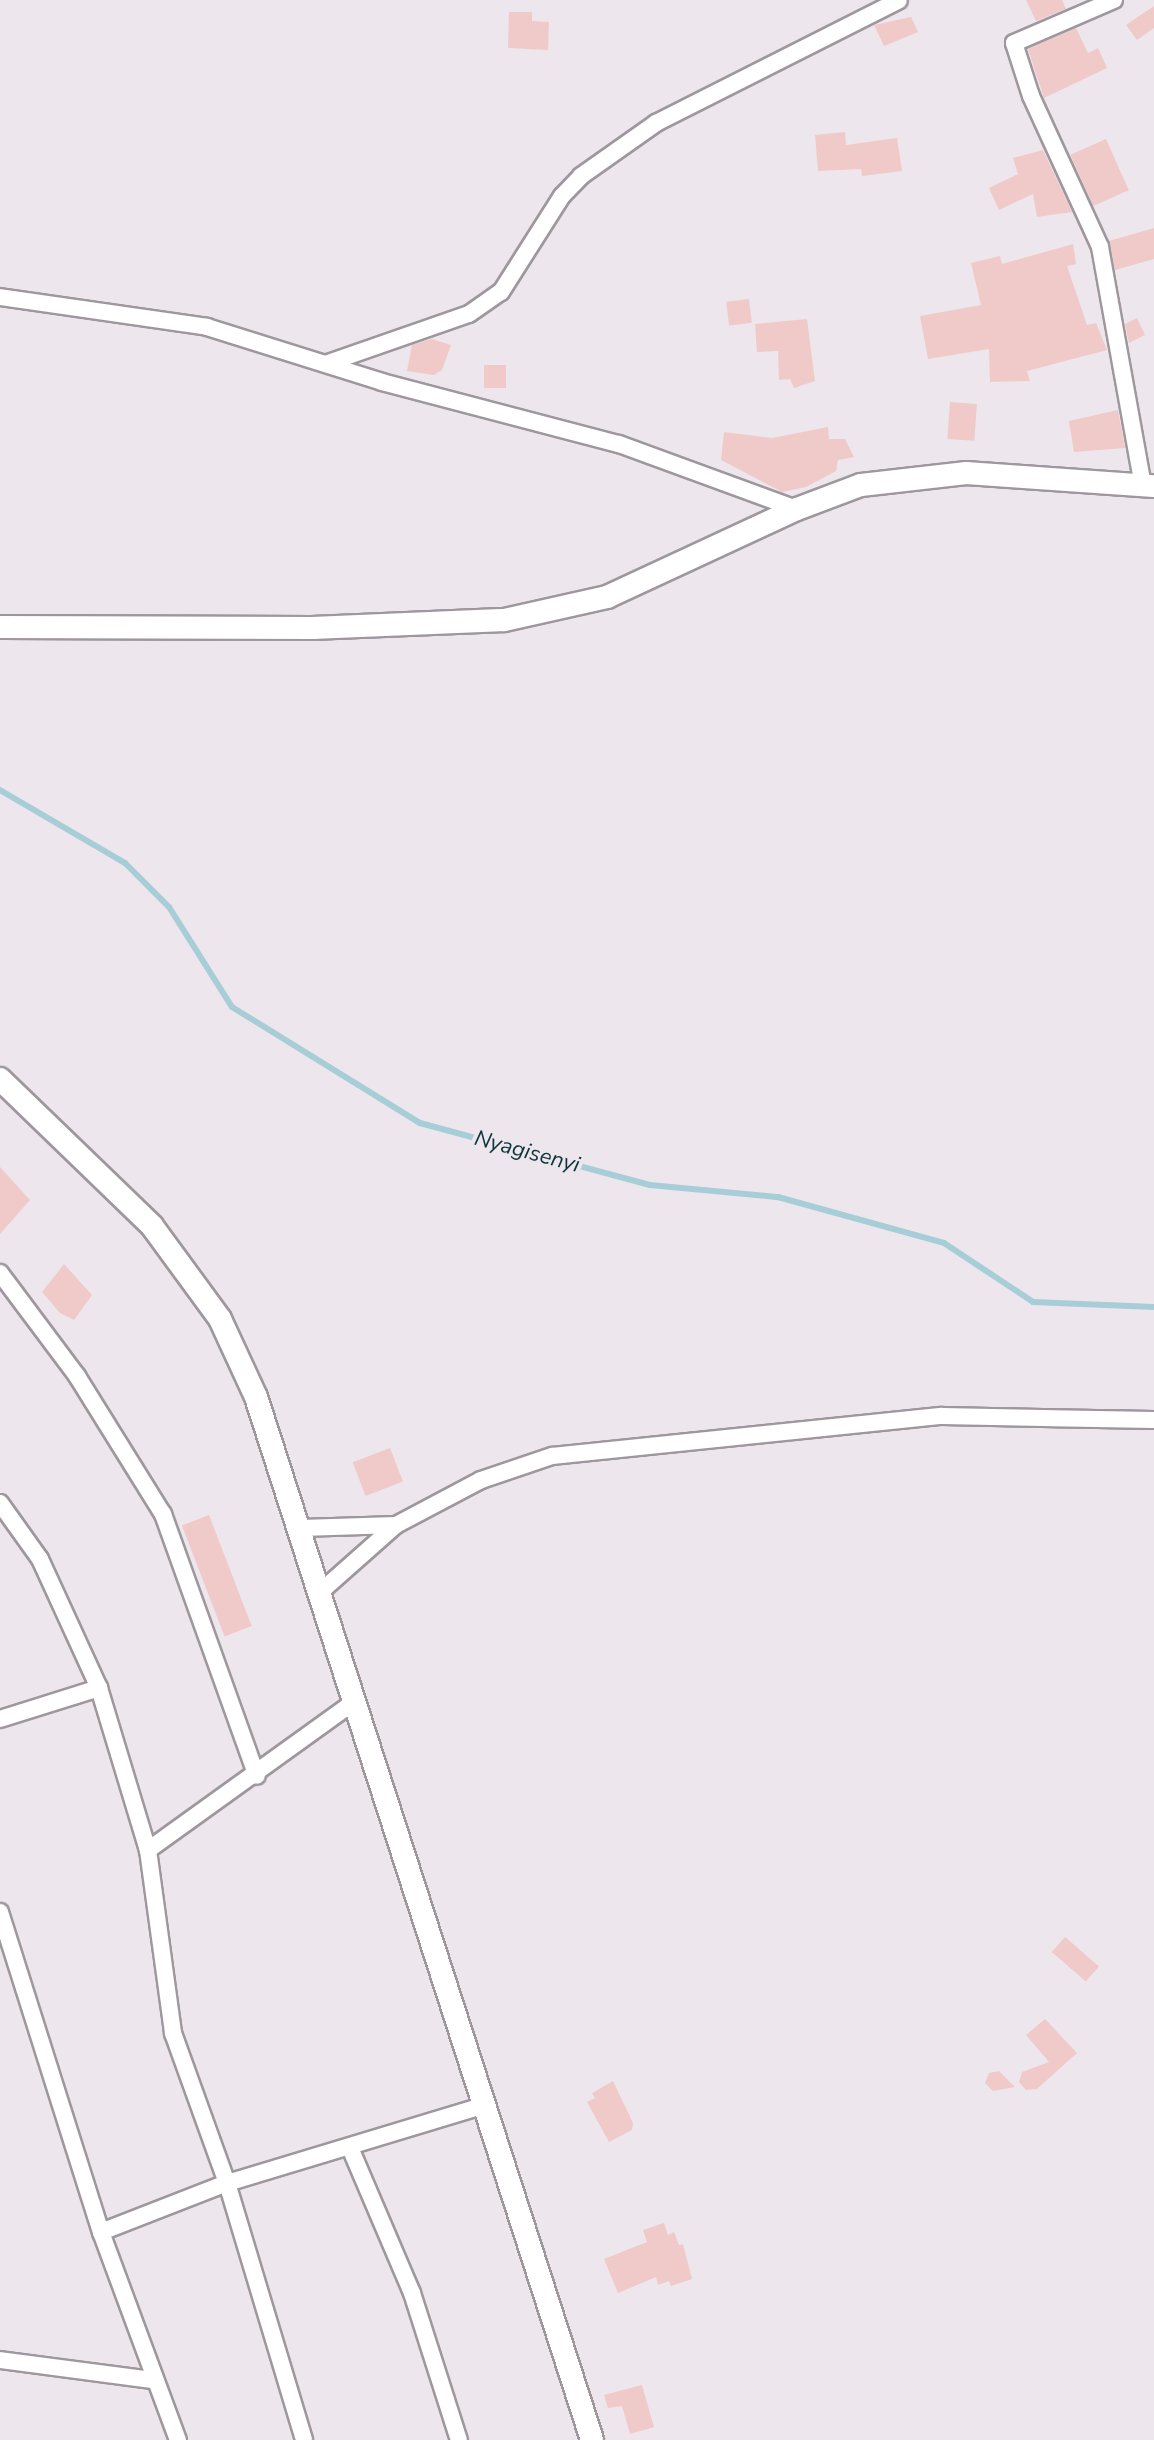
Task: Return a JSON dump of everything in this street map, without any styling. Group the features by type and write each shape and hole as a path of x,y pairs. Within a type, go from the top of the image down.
{"main road":[{"path":"0,627 312,628 504,620 607,597 797,509 861,485 966,473 1149,486"},
{"path":"0,1079 152,1226 220,1319 256,1397 301,1528 318,1594 592,2440"}],"street":[{"path":"328,363 469,314 501,292 562,196 581,176 656,123 899,0"},
{"path":"1114,0 1014,43 1031,96 1100,247 1149,486"},
{"path":"0,297 207,327 619,444 797,509"},
{"path":"0,1273 77,1376 163,1514 257,1776"},
{"path":"318,1594 396,1525 481,1480 552,1456 595,1448 942,1416 1154,1420"},
{"path":"0,1503 40,1559 99,1688 148,1850 173,2033 227,2183 304,2440"},
{"path":"301,1528 396,1525"},
{"path":"0,1719 99,1688"},
{"path":"148,1850 257,1776 354,1702"},
{"path":"0,1912 101,2232 152,2380 178,2440"},
{"path":"101,2232 227,2183 351,2150 485,2105"},
{"path":"351,2150 412,2293 459,2440"},
{"path":"0,2360 152,2380"}],"building":[{"path":"1026,0 1062,0 1066,9 1036,21"},
{"path":"1154,6 1154,28 1137,40 1126,25"},
{"path":"509,12 532,12 532,21 549,22 548,50 508,48"},
{"path":"911,17 918,32 884,46 874,25"},
{"path":"1076,28 1088,53 1098,48 1107,68 1044,98 1028,49"},
{"path":"845,132 846,145 897,138 902,171 862,176 861,169 818,171 815,135"},
{"path":"1106,139 1129,190 1093,206 1070,155"},
{"path":"1043,150 1072,212 1037,217 1033,194 999,210 989,188 1018,174 1013,158"},
{"path":"1154,228 1154,259 1115,270 1109,241"},
{"path":"1073,244 1076,264 1067,266 1087,325 1096,323 1107,350 1027,371 1030,381 990,382 989,349 928,359 920,316 981,305 971,263 1000,256 1002,264"},
{"path":"749,299 752,323 729,326 726,302"},
{"path":"1137,318 1145,335 1129,343 1125,324"},
{"path":"807,319 815,381 794,388 790,379 779,380 778,351 757,352 755,324"},
{"path":"432,339 451,345 442,370 434,375 407,371 412,345"},
{"path":"484,365 506,365 506,388 484,388"},
{"path":"950,402 977,404 974,441 947,439"},
{"path":"1118,410 1125,448 1074,452 1069,421"},
{"path":"828,427 829,439 845,439 854,457 838,460 836,471 806,487 782,492 721,460 724,432 772,438"},
{"path":"0,1167 30,1200 0,1234"},
{"path":"64,1264 92,1295 74,1320 60,1313 42,1292"},
{"path":"390,1448 403,1482 366,1496 353,1462"},
{"path":"209,1515 252,1626 225,1636 182,1525"},
{"path":"1065,1937 1099,1967 1086,1982 1052,1952"},
{"path":"1045,2019 1077,2053 1037,2089 1026,2090 1019,2082 1022,2072 1049,2062 1026,2035"},
{"path":"999,2071 1015,2087 993,2091 985,2083 989,2073"},
{"path":"613,2081 633,2123 632,2130 609,2142 587,2102 595,2098 592,2093"},
{"path":"664,2223 668,2235 674,2232 679,2245 683,2244 692,2279 671,2286 669,2281 658,2285 656,2277 618,2293 604,2259 647,2242 643,2230"},
{"path":"642,2385 654,2427 630,2434 622,2406 608,2408 604,2395"}],"waterway":[{"name":"Nyagisenyi","path":"0,790 125,863 169,907 232,1007 420,1123 650,1185 778,1197 944,1243 1033,1302 1154,1307"}]}
